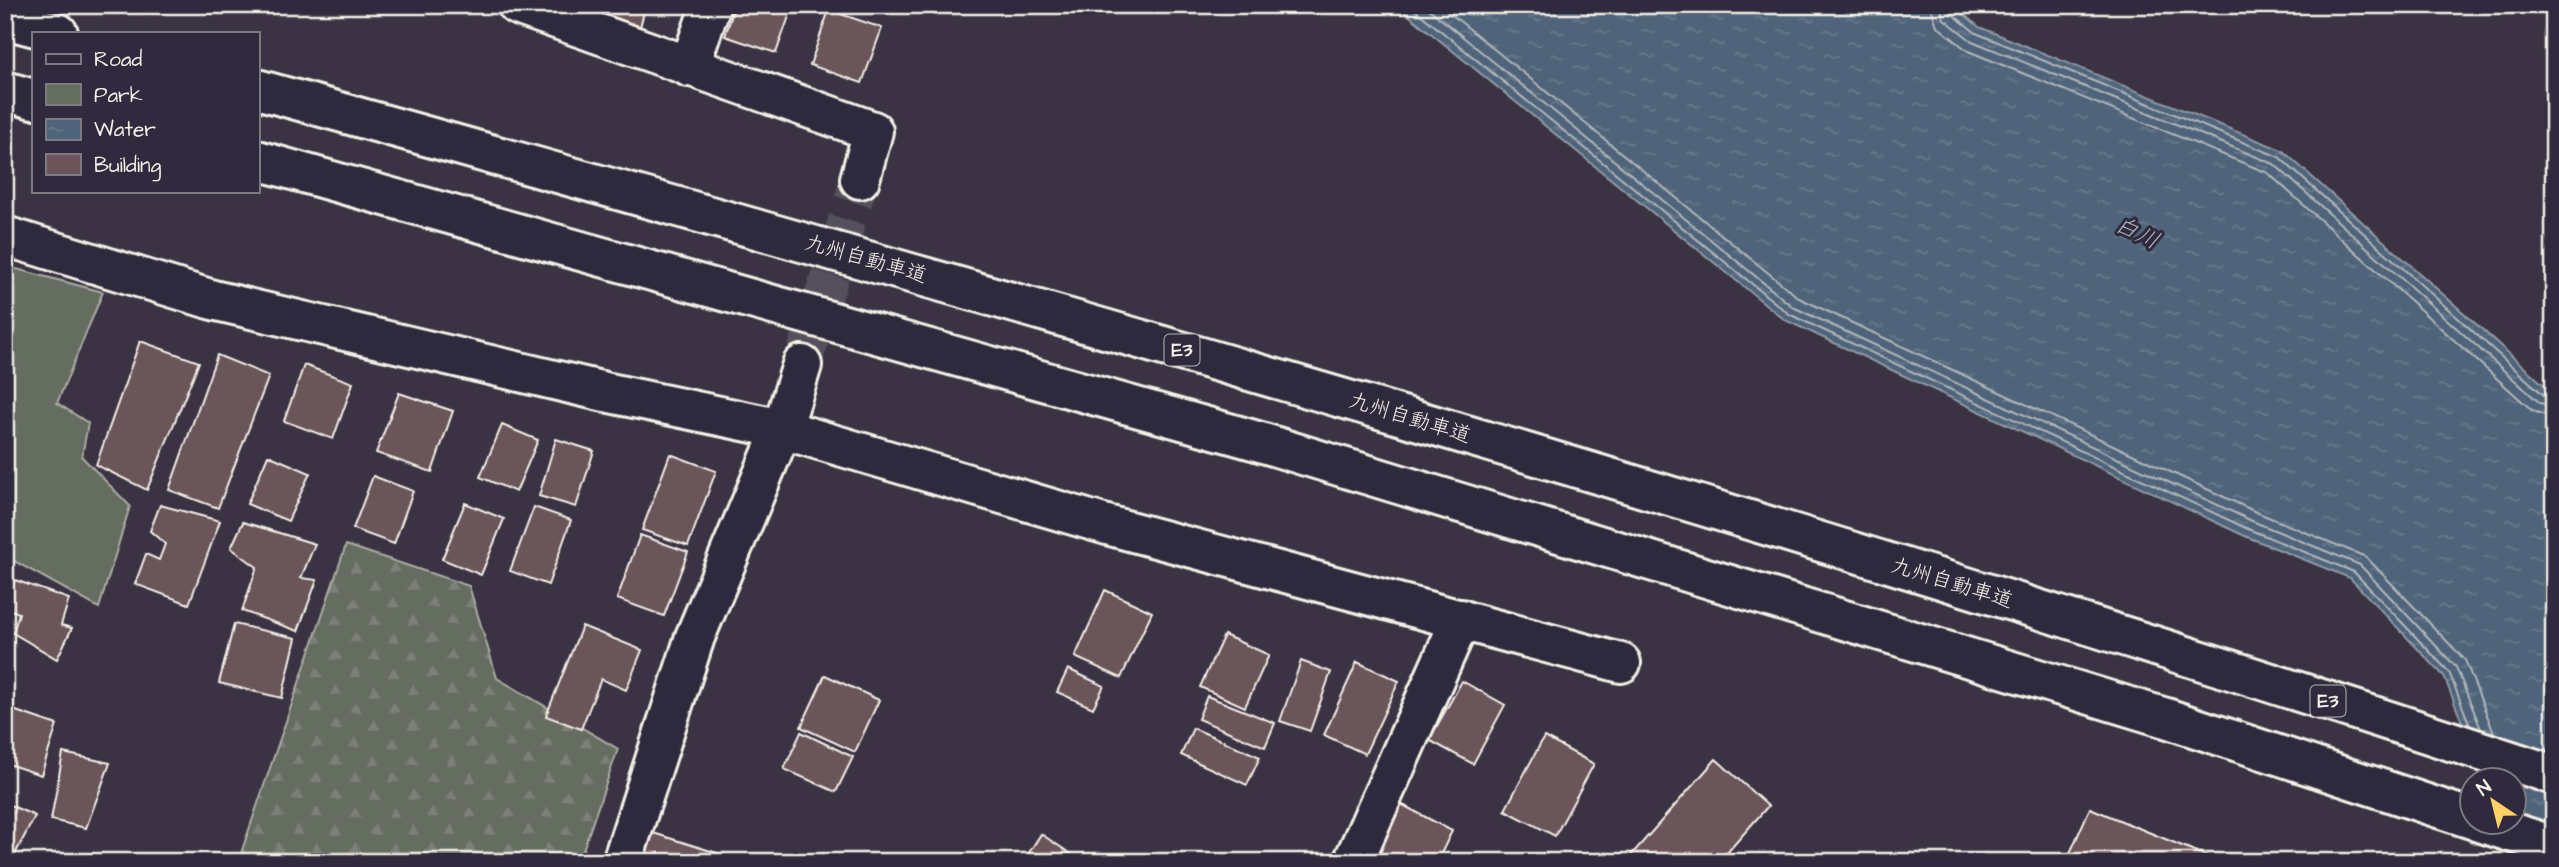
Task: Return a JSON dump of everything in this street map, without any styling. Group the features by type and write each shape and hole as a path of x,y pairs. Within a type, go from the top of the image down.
{"main road":[{"path":"517,5 873,131 860,179"},
{"path":"689,67 711,5"},
{"path":"5,19 54,32"},
{"name":"九州自動車道","path":"259,90 876,261 1321,391 2102,629 2554,775"},
{"path":"5,91 32,99"},
{"path":"259,161 1257,441 2092,695 2458,814"},
{"path":"5,236 213,300 605,392 782,429 1107,525 1621,663"},
{"path":"622,862 695,637 782,429 802,365"},
{"path":"1353,862 1461,619"},
{"path":"2524,836 2554,846"}],"green space":[{"path":"5,266 103,292 57,403 88,423 82,457 130,506 99,608 5,556"},
{"path":"346,545 469,586 497,678 618,749 583,850 598,862 238,862"}],"water":[{"name":"白川","path":"1396,5 1953,5 1979,27 2282,150 2554,394 2554,862 2516,862 2506,836 2528,836 2528,766 2479,766 2444,676 2350,578 2245,536 1785,320"}],"building":[{"path":"600,5 646,5 640,27 598,16"},
{"path":"735,5 793,5 776,53 725,36"},
{"path":"829,10 882,28 862,83 810,65"},
{"path":"140,341 199,362 147,490 96,465"},
{"path":"217,355 269,376 218,508 169,490"},
{"path":"304,365 353,383 333,439 284,421"},
{"path":"399,393 453,411 432,472 376,453"},
{"path":"502,425 538,440 516,492 480,477"},
{"path":"556,439 594,451 576,507 539,496"},
{"path":"670,454 716,471 688,546 642,530"},
{"path":"268,455 310,473 288,521 247,504"},
{"path":"373,476 413,491 394,544 353,529"},
{"path":"465,503 504,519 481,575 442,559"},
{"path":"160,505 220,521 189,604 135,584 146,554 159,560 165,544 150,531"},
{"path":"534,507 571,520 548,585 510,571"},
{"path":"243,522 315,544 301,578 317,580 298,631 242,611 257,567 231,548"},
{"path":"640,535 688,552 664,616 617,599"},
{"path":"15,580 69,599 61,625 72,628 57,659 13,633 19,613 5,608 5,597"},
{"path":"1105,590 1152,612 1121,678 1075,657"},
{"path":"234,624 296,638 282,698 219,683"},
{"path":"582,626 642,650 626,690 601,679 581,729 546,716"},
{"path":"1224,635 1269,655 1245,707 1200,687"},
{"path":"1301,661 1331,672 1310,731 1280,721"},
{"path":"1357,662 1399,681 1365,754 1324,735"},
{"path":"1068,669 1104,686 1093,708 1057,692"},
{"path":"825,675 879,700 855,752 801,727"},
{"path":"1462,681 1505,705 1473,764 1429,740"},
{"path":"1207,696 1275,723 1265,747 1198,719"},
{"path":"10,709 57,725 41,775 5,763 5,725"},
{"path":"1193,728 1260,757 1247,785 1181,755"},
{"path":"801,732 853,757 836,792 784,769"},
{"path":"1544,737 1594,764 1555,836 1505,810"},
{"path":"63,753 110,763 86,828 51,820"},
{"path":"1716,759 1768,806 1719,862 1625,862"},
{"path":"5,803 35,816 11,862 5,862"},
{"path":"1399,803 1452,831 1437,862 1368,862"},
{"path":"2090,808 2221,862 2066,862"},
{"path":"650,832 746,862 640,862"},
{"path":"1041,834 1083,862 1023,862"}],"tunnel":[{"path":"802,365 860,179"}]}
